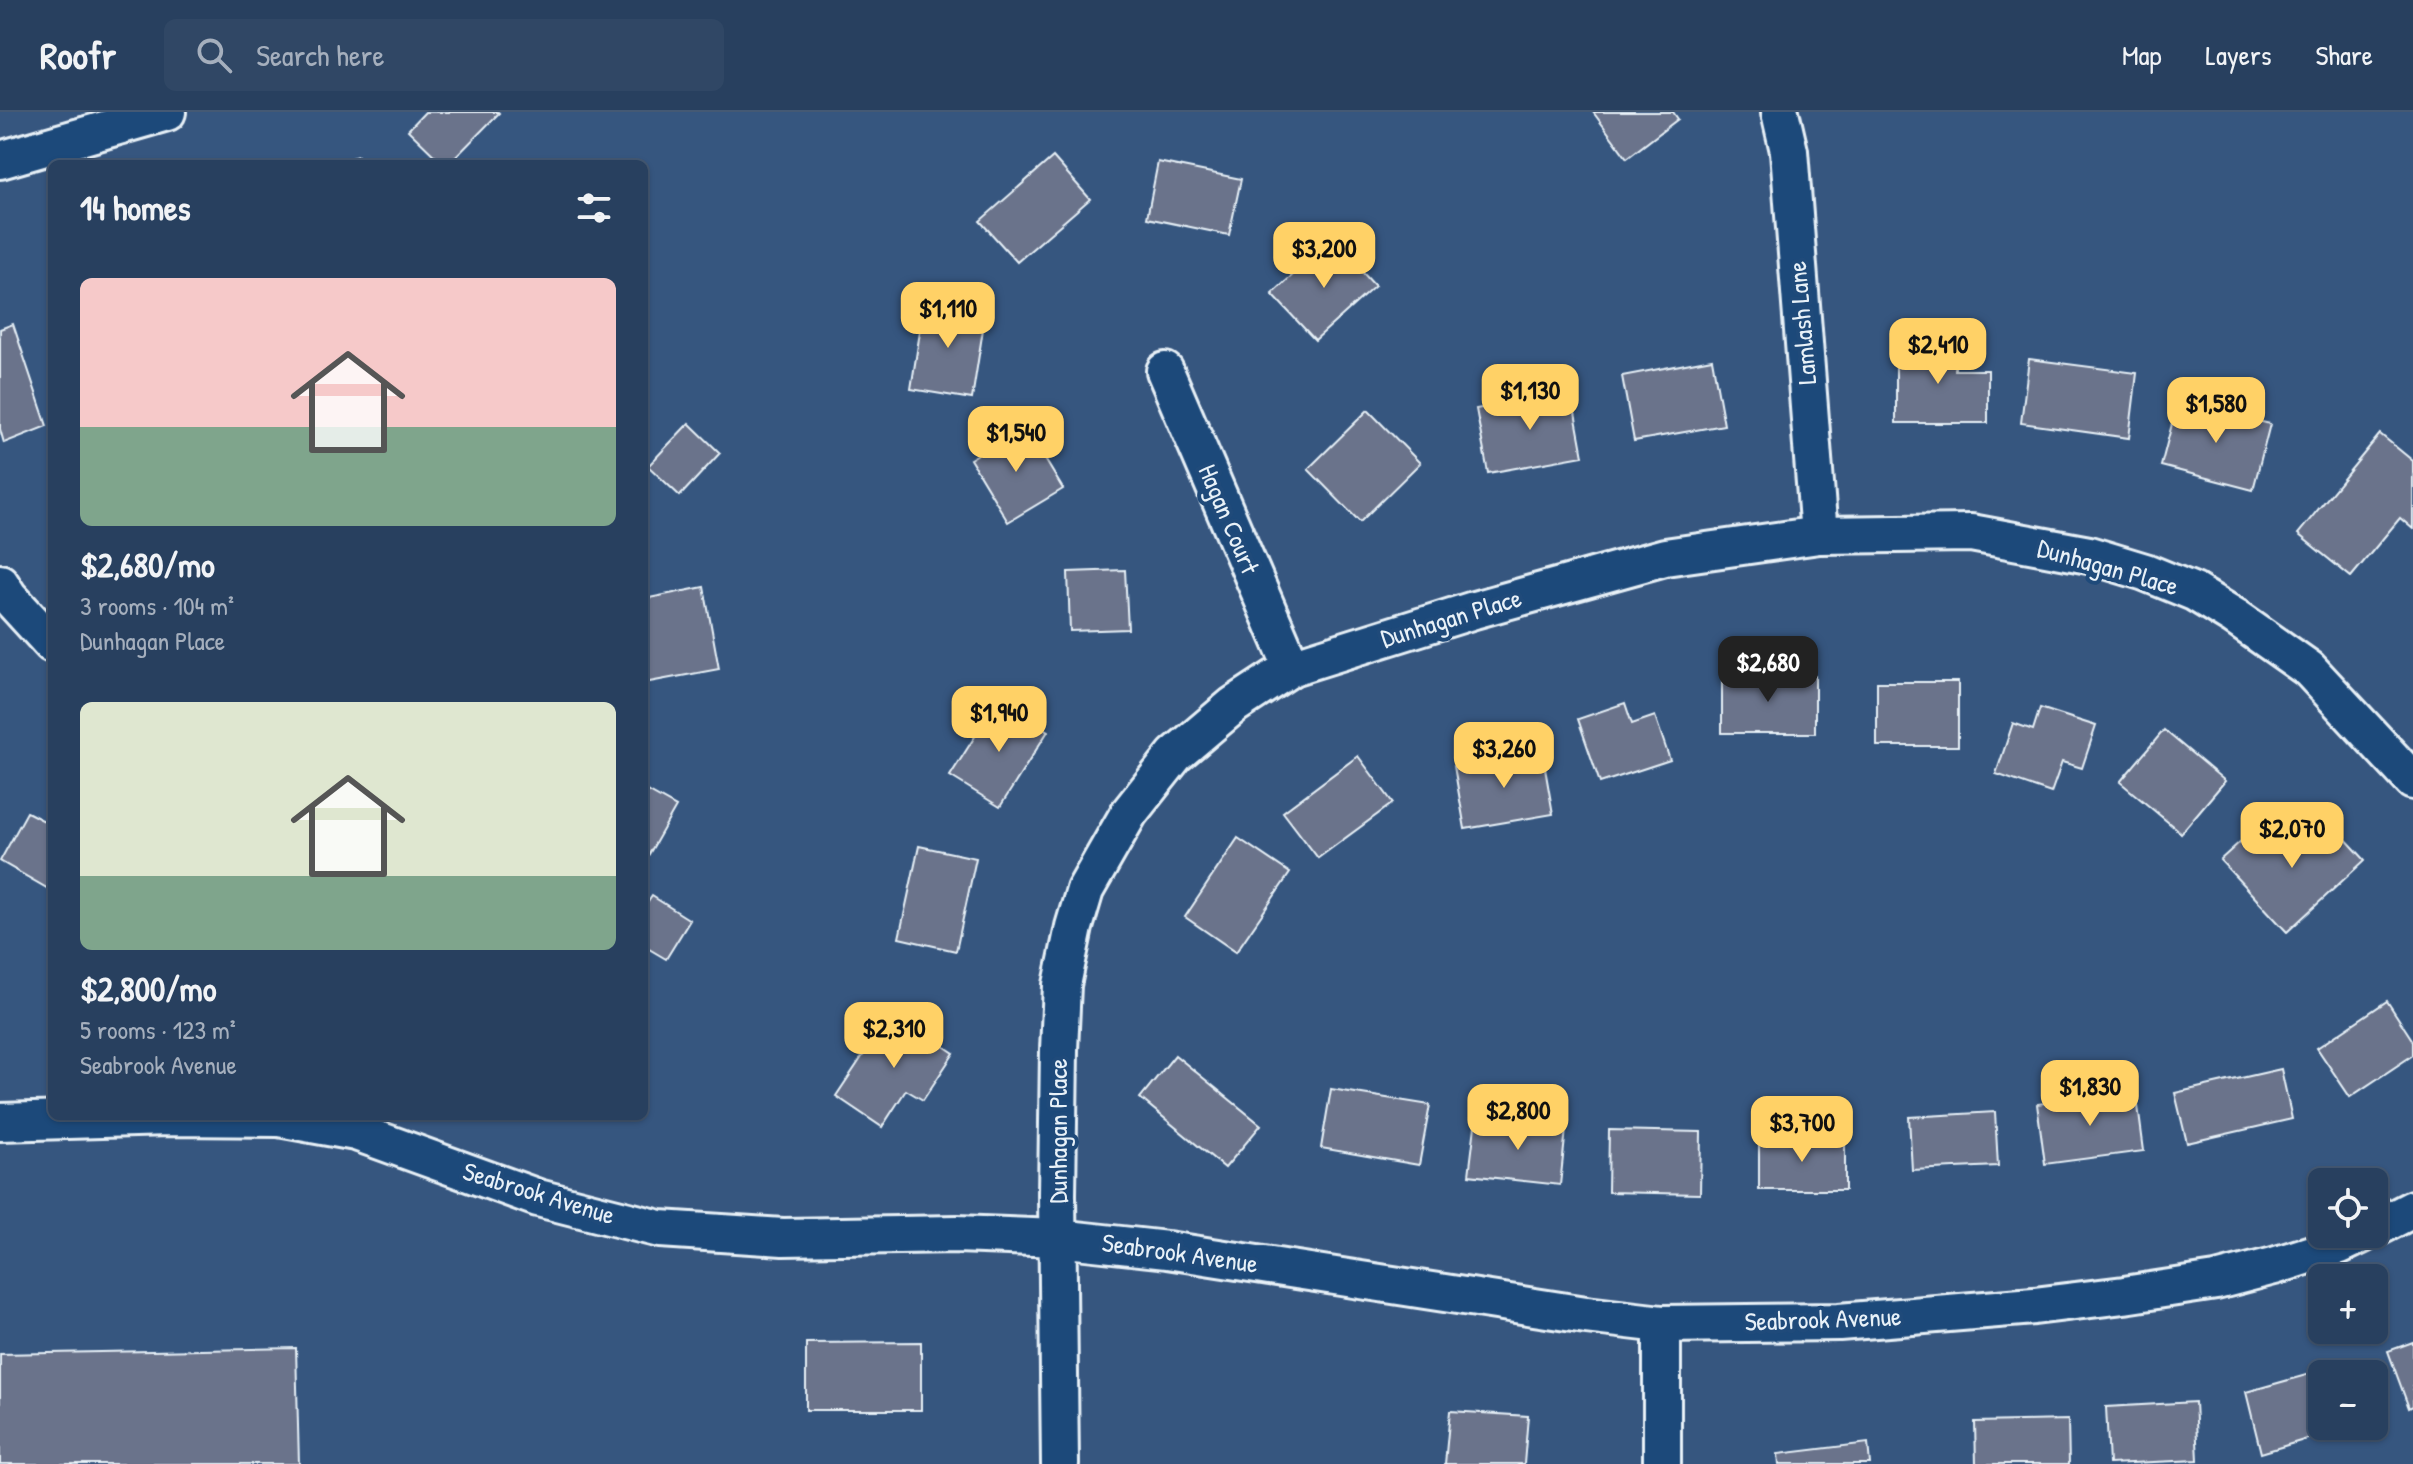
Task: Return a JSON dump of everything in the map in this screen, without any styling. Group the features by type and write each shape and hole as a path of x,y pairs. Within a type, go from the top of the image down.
{"street":[{"path":"0,160 167,112"},
{"name":"Lamlash Lane","path":"1780,112 1789,151 1819,535"},
{"name":"Hagan Court","path":"1165,371 1292,667"},
{"name":"Dunhagan Place","path":"1060,1464 1058,1238 1062,985 1074,927 1085,890 1129,813 1175,755 1234,705 1292,667 1474,610 1665,557 1819,535 1971,533 2089,555 2145,572 2194,592 2309,669 2413,781"},
{"path":"0,583 48,640"},
{"name":"Seabrook Avenue","path":"0,1122 68,1120"},
{"name":"Seabrook Avenue","path":"290,1120 356,1132 538,1198 660,1229 783,1237 957,1234 1058,1238 1180,1252 1662,1324 1839,1322 2034,1306 2216,1281 2331,1248"},
{"path":"2388,1222 2413,1209"},
{"path":"1662,1324 1662,1464"}],"building":[{"path":"425,112 499,113 453,160 439,160 408,130"},
{"path":"1593,112 1673,112 1678,119 1627,158"},
{"path":"1053,157 1090,199 1017,262 980,221"},
{"path":"1158,162 1241,179 1229,235 1147,218"},
{"path":"1332,239 1375,286 1315,340 1272,294"},
{"path":"925,300 986,310 972,399 911,389"},
{"path":"13,324 47,426 4,443 0,429 0,329"},
{"path":"1896,342 1955,342 1955,370 1988,370 1988,423 1896,423"},
{"path":"1712,359 1724,425 1634,441 1622,376"},
{"path":"2029,359 2137,373 2129,438 2021,423"},
{"path":"1571,391 1583,456 1488,473 1476,409"},
{"path":"2178,401 2270,424 2253,490 2161,466"},
{"path":"1368,410 1420,463 1360,522 1308,469"},
{"path":"689,423 720,453 680,496 648,466"},
{"path":"1025,426 1063,489 1008,522 970,459"},
{"path":"2380,434 2413,461 2413,529 2400,518 2351,577 2298,534"},
{"path":"1125,570 1128,629 1070,631 1068,572"},
{"path":"704,587 719,669 648,682 648,598"},
{"path":"1722,676 1815,676 1815,733 1722,733"},
{"path":"1877,682 1958,682 1958,746 1877,746"},
{"path":"998,700 1048,731 1000,807 950,776"},
{"path":"1625,703 1632,724 1655,716 1670,760 1600,783 1578,719"},
{"path":"2040,708 2096,726 2082,768 2062,762 2051,793 1996,774 2013,723 2033,730"},
{"path":"2164,730 2225,781 2181,833 2120,782"},
{"path":"1542,751 1553,814 1465,829 1454,766"},
{"path":"1358,756 1393,803 1318,858 1283,812"},
{"path":"648,791 676,807 648,856"},
{"path":"27,812 48,823 48,889 0,861"},
{"path":"2263,821 2293,853 2329,821 2365,860 2287,932 2220,860"},
{"path":"1238,838 1290,873 1236,952 1185,917"},
{"path":"919,846 976,858 956,951 899,938"},
{"path":"652,896 690,920 666,959 648,948 648,902"},
{"path":"2387,1001 2413,1041 2413,1055 2350,1097 2317,1048"},
{"path":"892,1012 954,1053 923,1100 906,1090 882,1127 836,1096"},
{"path":"1175,1055 1261,1125 1225,1168 1140,1098"},
{"path":"2281,1069 2292,1119 2187,1143 2175,1093"},
{"path":"1331,1089 1430,1105 1419,1165 1321,1148"},
{"path":"2136,1091 2144,1151 2045,1164 2037,1104"},
{"path":"1995,1112 1998,1166 1912,1170 1909,1117"},
{"path":"1476,1118 1566,1129 1560,1185 1469,1175"},
{"path":"1609,1130 1701,1132 1700,1194 1608,1192"},
{"path":"1759,1138 1845,1138 1845,1190 1759,1190"},
{"path":"921,1342 921,1410 806,1410 806,1343"},
{"path":"2413,1342 2413,1406 2409,1408 2388,1351"},
{"path":"296,1348 299,1464 0,1464 0,1354"},
{"path":"2308,1374 2308,1439 2261,1453 2246,1392"},
{"path":"2195,1402 2198,1460 2109,1464 2106,1407"},
{"path":"1450,1411 1528,1416 1524,1464 1445,1464"},
{"path":"2068,1420 2069,1464 1976,1464 1975,1422"},
{"path":"1868,1443 1870,1464 1779,1464 1778,1454"}]}
